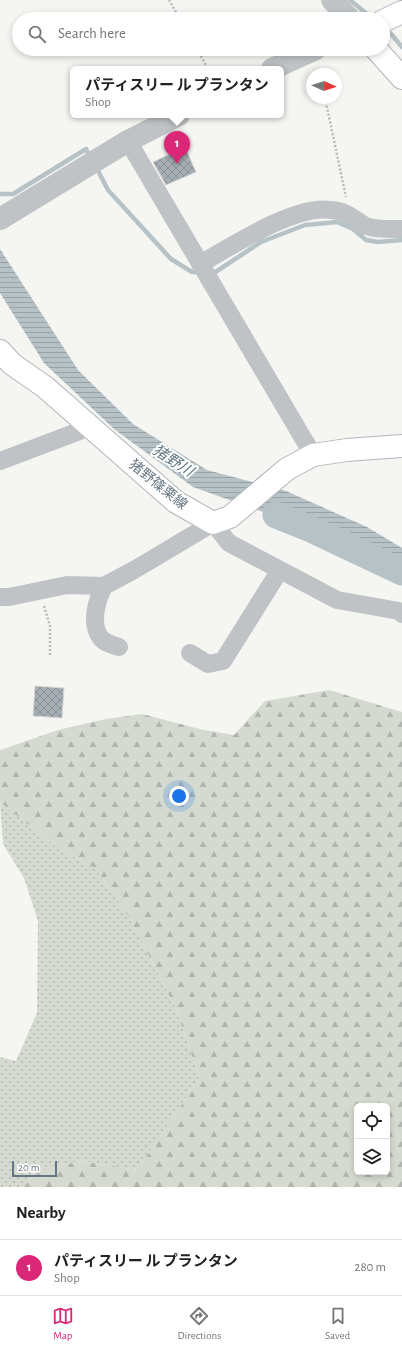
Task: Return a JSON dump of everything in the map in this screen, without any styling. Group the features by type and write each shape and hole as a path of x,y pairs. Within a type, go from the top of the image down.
{"main road":[{"path":"390,18 402,12"},
{"path":"382,56 402,78"},
{"name":"猪野篠栗線","path":"0,352 12,364 45,387 176,502 222,520"},
{"path":"222,520 287,470 313,455 347,450 402,446"}],"street":[{"path":"332,0 343,12"},
{"path":"279,66 301,56"},
{"path":"2,218 128,141 173,118"},
{"path":"128,141 313,455"},
{"path":"200,264 276,222 316,210 328,209 343,212 368,226 382,230 402,229"},
{"path":"0,461 90,427"},
{"path":"0,597 67,585 104,586 222,520 229,543 337,600 399,611 402,614"},
{"path":"190,653 208,664 223,661 280,570"},
{"path":"104,586 99,596 95,625 100,638 119,647"}],"path":[{"path":"169,0 176,12"},
{"path":"201,56 206,66"},
{"path":"326,104 348,208 348,215"},
{"path":"39,590 50,626 50,656"}],"green space":[{"path":"329,690 402,712 402,1187 24,1187 38,1169 82,1161 137,1170 200,1078 176,1009 131,920 95,868 59,849 0,802 0,750 58,730 106,719 142,714 204,730 234,735 265,701"},
{"path":"0,802 59,849 95,868 131,920 176,1009 200,1078 137,1170 82,1161 38,1169 24,1187 0,1187 0,1057 16,1061 37,1013 38,921 24,878 3,844"}],"water":[{"path":"0,249 78,370 133,424 207,470 286,491 367,527 402,548 402,572 311,529 193,487 114,429 44,363 0,293"}],"building":[{"path":"185,147 196,172 166,185 153,162"},
{"path":"35,686 64,688 62,718 33,716"}],"waterway":[{"path":"350,0 365,12"},
{"path":"390,33 402,47"},
{"path":"0,194 13,194 86,149 90,157"},
{"path":"96,167 108,190 171,259 192,272 201,272"},
{"path":"210,272 214,273 261,242 305,225 337,222 353,229 366,240 378,242 402,240"},
{"name":"猪野川","path":"276,515 311,529 402,572"}],"place":[{"name":"パティスリー ル プランタン","path":"177,164"}]}
